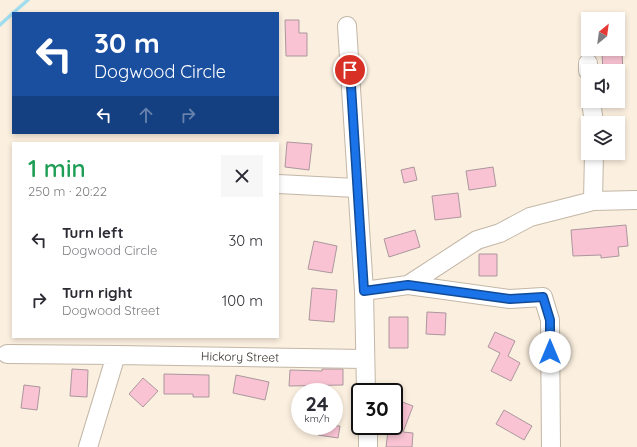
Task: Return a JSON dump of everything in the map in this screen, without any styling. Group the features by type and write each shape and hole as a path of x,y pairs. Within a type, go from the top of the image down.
{"street":[{"path":"347,26 356,188 364,291 365,383"},
{"path":"593,201 594,160"},
{"path":"279,184 356,188"},
{"path":"408,285 477,240 500,233 530,217 593,201 637,200"},
{"path":"364,291 408,285 510,299 543,297 550,320 551,447"},
{"name":"Hickory Street","path":"7,354 364,359"},
{"path":"88,447 116,355"},
{"path":"368,435 368,447"}],"building":[{"path":"285,20 299,20 299,33 307,33 307,56 286,56"},
{"path":"602,56 622,56 623,64 603,64"},
{"path":"287,142 312,144 309,170 285,167"},
{"path":"414,167 417,180 404,183 401,170"},
{"path":"493,167 496,186 469,190 466,171"},
{"path":"458,193 461,217 435,220 432,196"},
{"path":"626,225 628,246 618,247 619,256 601,258 601,255 573,256 571,230"},
{"path":"415,230 420,247 389,257 384,239"},
{"path":"314,241 337,246 332,273 308,269"},
{"path":"479,254 497,254 497,276 479,276"},
{"path":"312,288 337,290 334,322 309,320"},
{"path":"427,312 446,313 445,335 426,334"},
{"path":"389,317 408,317 408,348 389,348"},
{"path":"495,332 515,341 508,356 520,363 511,381 491,371 500,353 488,347"},
{"path":"72,369 88,370 87,397 70,396"},
{"path":"322,369 343,369 343,383 291,383 291,386 289,386 290,370 322,371"},
{"path":"164,374 209,375 209,397 193,397 193,394 164,394"},
{"path":"236,375 269,382 265,400 233,393"},
{"path":"143,378 158,391 143,407 129,394"},
{"path":"24,385 40,387 37,410 21,408"},
{"path":"403,402 413,406 403,432"},
{"path":"504,410 532,426 524,440 496,424"},
{"path":"403,432 413,433 412,447 386,447 388,435 403,435"},
{"path":"318,435 338,435 338,438"}],"waterway":[{"path":"14,12 28,0"},
{"path":"0,25 12,14"}],"route":[{"path":"350,70 356,188 364,291 408,285 510,299 543,297 550,320 550,352"}]}
